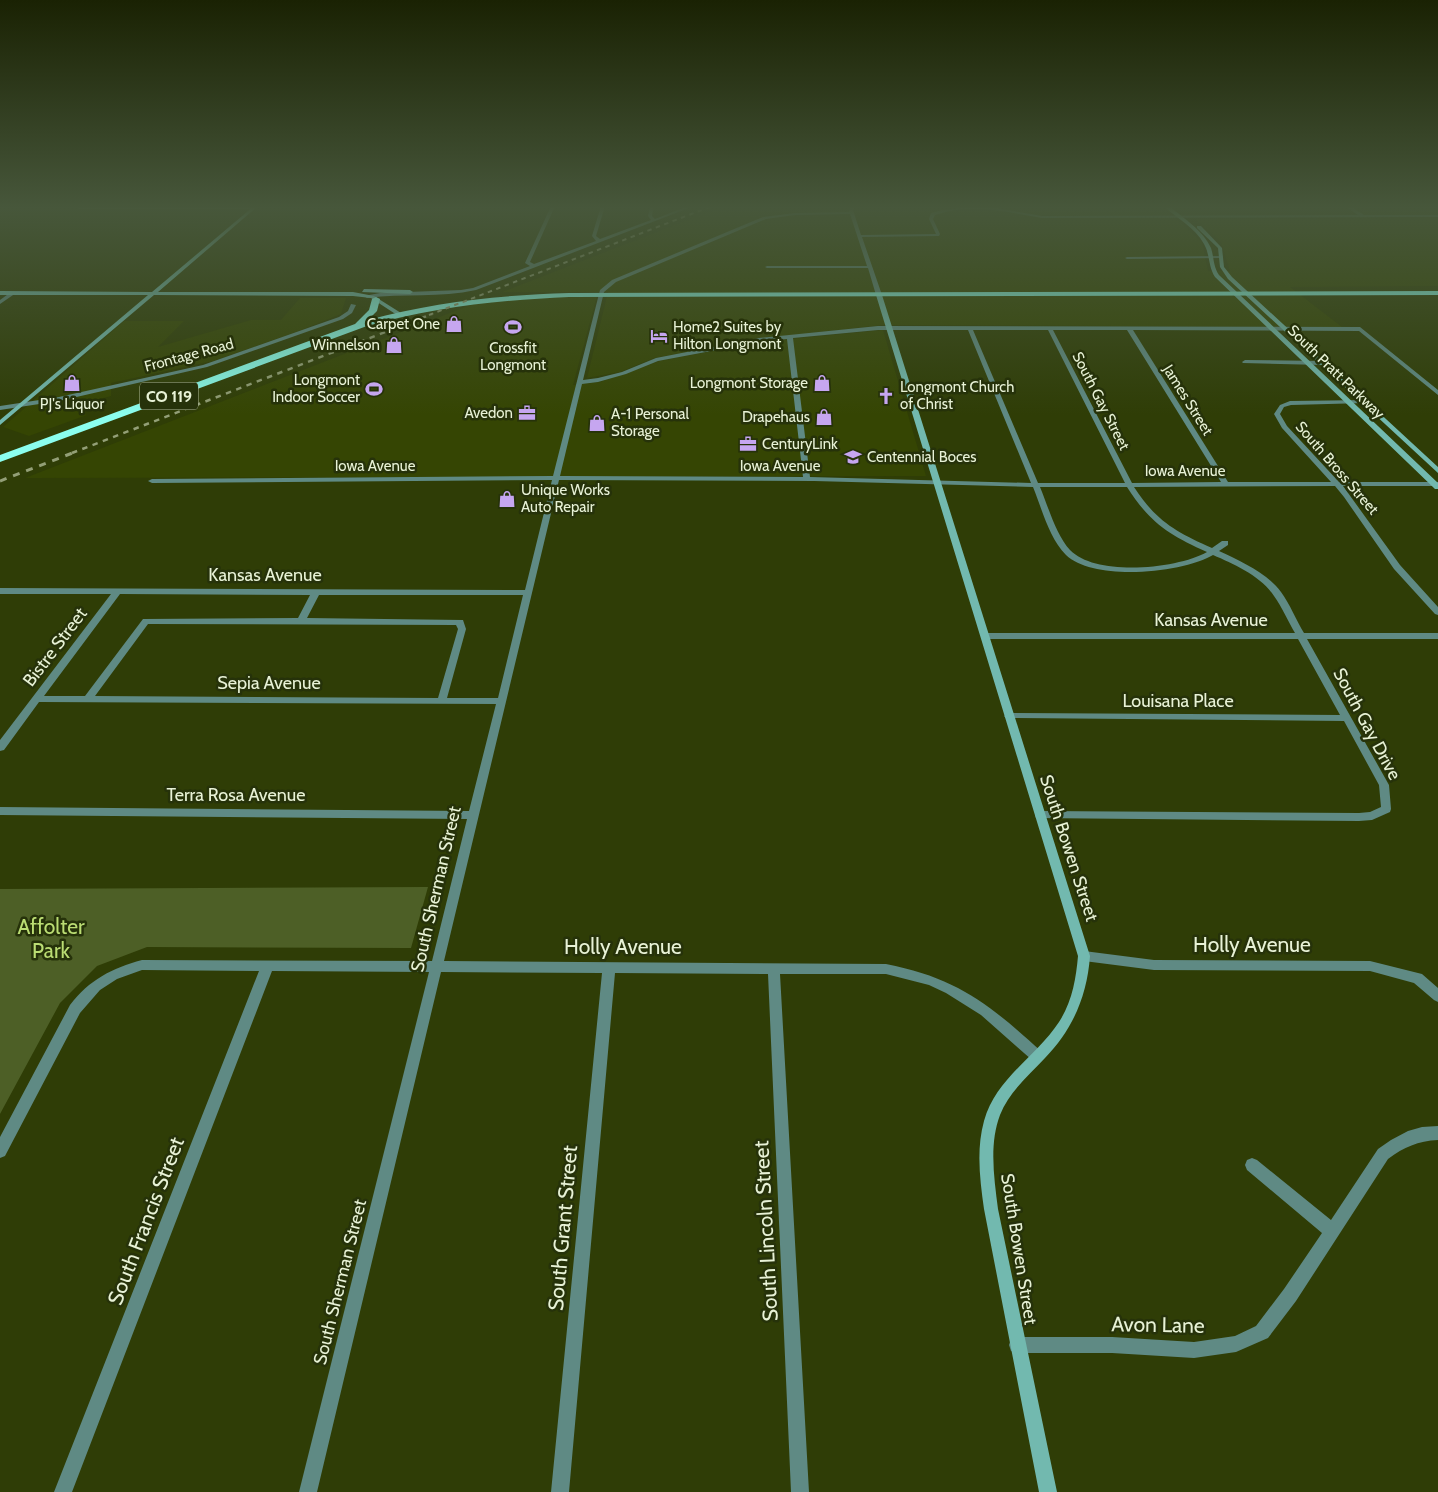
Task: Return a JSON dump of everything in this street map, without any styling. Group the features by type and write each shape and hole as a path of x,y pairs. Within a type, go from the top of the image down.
{"highway":[{"name":"CO 119","path":"1244,292 1280,289 1438,288"},
{"name":"CO 119","path":"3,457 356,327 399,314 435,307 499,299 601,294 879,296 1234,292 1438,293"},
{"path":"356,327 373,311 376,299"}],"street":[{"path":"0,423 174,276"},
{"path":"327,294 352,291 453,292 470,290 508,276"},
{"path":"601,294 603,288 610,283 628,276"},
{"name":"South Bowen Street","path":"872,276 1084,956 1082,982 1075,1007 1058,1034 1011,1082 994,1111 988,1135 987,1179 991,1209 1048,1492"},
{"name":"South Pratt Parkway","path":"1218,276 1437,485"},
{"name":"South Pratt Parkway","path":"1228,276 1365,401 1438,471"},
{"path":"0,293 327,294 367,296 410,292"},
{"path":"389,307 393,299 410,292"},
{"path":"0,302 13,293"},
{"name":"South Sherman Street","path":"308,1492 601,294"},
{"path":"367,296 376,299 399,314"},
{"name":"Frontage Road","path":"8,406 21,406 219,362 341,318 350,312 352,305"},
{"path":"581,382 598,380 624,373 656,360 759,340 889,328 1360,329 1438,393"},
{"path":"970,329 1063,548 1080,561 1105,568 1160,568 1194,561 1214,551 1225,542"},
{"name":"South Gay Street","path":"1050,329 1131,485"},
{"name":"James Street","path":"1129,329 1226,485"},
{"path":"790,337 806,480"},
{"path":"1245,362 1322,363"},
{"name":"South Bross Street","path":"1365,401 1290,403 1282,406 1276,414 1284,427 1337,484 1397,567 1438,612"},
{"path":"0,403 8,406"},
{"path":"0,408 8,406"},
{"name":"Iowa Avenue","path":"152,481 557,479 936,481 1035,485 1437,485"},
{"name":"South Gay Drive","path":"1040,815 1372,816 1386,809 1384,785 1301,636 1270,585 1260,576 1160,523 1149,513 1131,485"},
{"name":"Kansas Avenue","path":"0,591 529,593"},
{"name":"Bistre Street","path":"0,746 118,591"},
{"path":"301,621 316,592"},
{"path":"89,698 146,621 460,622 462,629 442,700"},
{"name":"Kansas Avenue","path":"985,636 1438,636"},
{"name":"Sepia Avenue","path":"36,699 501,701"},
{"name":"Louisana Place","path":"1009,716 1346,718"},
{"name":"Terra Rosa Avenue","path":"0,811 473,815"},
{"name":"Holly Avenue","path":"1084,956 1154,965 1370,966 1418,978 1438,996"},
{"name":"Holly Avenue","path":"0,1151 75,1009 84,996 101,981 121,970 142,964 886,969 911,973 933,980 969,998 1037,1056"},
{"name":"South Francis Street","path":"63,1492 268,965"},
{"name":"South Grant Street","path":"560,1492 608,967"},
{"name":"South Lincoln Street","path":"774,968 800,1492"},
{"name":"Avon Lane","path":"1017,1345 1112,1345 1194,1350 1236,1344 1262,1332 1290,1295 1382,1154 1401,1140 1424,1133 1438,1133"},
{"path":"1252,1165 1332,1231"}],"shaded area":[{"path":"544,276 1438,276 1438,286 1290,287 1342,327 882,325 757,339 654,358 620,372 587,378 608,292 502,292"},
{"path":"597,296 573,385 600,382 660,361 760,342 883,330 926,476 25,478 473,304 535,298"},
{"path":"300,298 346,298 341,314 296,332 213,361 111,383 111,396 71,407 87,415 29,436 3,427 124,321 184,321 158,347 251,320 281,320"}],"green space":[{"name":"Affolter Park","path":"428,887 411,948 147,947 97,966 60,1003 0,1114 0,889"}],"railway":[{"path":"429,315 531,276"},
{"path":"72,453 432,314"},
{"path":"0,481 75,452"}],"place":[{"name":"Carpet One","path":"454,324"},
{"name":"Crossfit Longmont","path":"513,327"},
{"name":"Home2 Suites by Hilton Longmont","path":"659,336"},
{"name":"Winnelson","path":"394,345"},
{"name":"PJ's Liquor","path":"72,383"},
{"name":"Longmont Storage","path":"822,383"},
{"name":"Longmont Indoor Soccer","path":"374,389"},
{"name":"Longmont Church of Christ","path":"886,396"},
{"name":"Avedon","path":"527,413"},
{"name":"Drapehaus","path":"824,417"},
{"name":"A-1 Personal Storage","path":"597,423"},
{"name":"CenturyLink","path":"748,444"},
{"name":"Centennial Boces","path":"853,457"},
{"name":"Unique Works Auto Repair","path":"507,499"}]}
